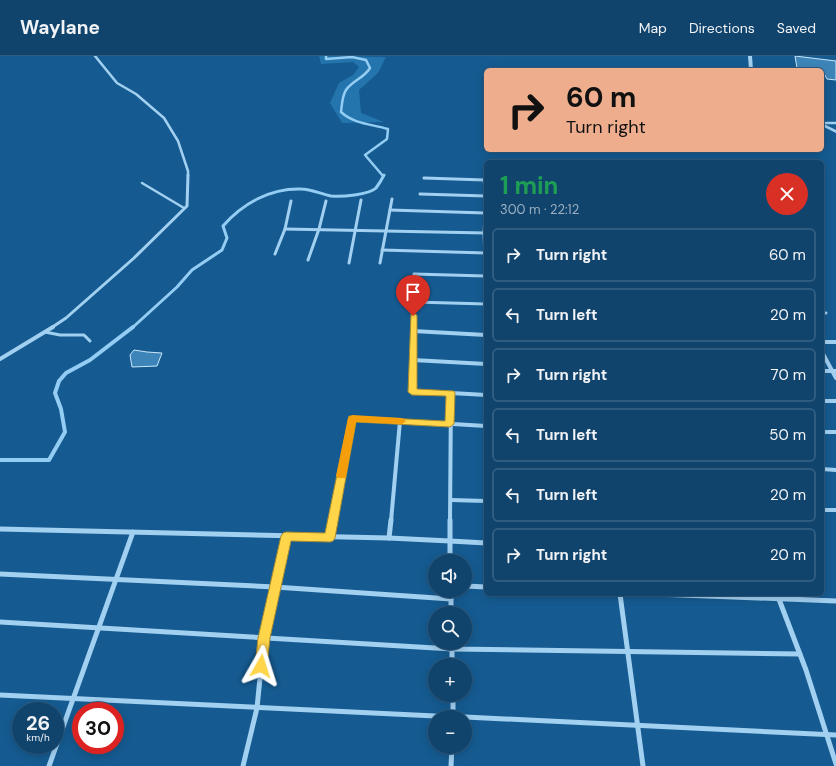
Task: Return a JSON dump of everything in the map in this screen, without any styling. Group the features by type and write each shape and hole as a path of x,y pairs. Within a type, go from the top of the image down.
{"street":[{"path":"0,359 26,345 66,318 134,258 187,206 188,171 178,141 164,118 136,94 117,84 95,56"},
{"path":"750,56 750,68"},
{"path":"824,123 836,124"},
{"path":"824,124 834,130"},
{"path":"424,178 484,180"},
{"path":"420,194 484,196"},
{"path":"380,263 392,199"},
{"path":"349,263 354,230 361,200"},
{"path":"275,254 285,229 291,201"},
{"path":"308,260 319,229 326,201"},
{"path":"390,210 484,213"},
{"path":"285,229 484,233"},
{"path":"382,250 484,253"},
{"path":"484,276 414,274 412,392 484,395"},
{"path":"414,302 484,304"},
{"path":"413,331 484,335"},
{"path":"824,342 836,342"},
{"path":"824,355 834,371 836,378"},
{"path":"413,360 484,364"},
{"path":"450,554 451,393"},
{"path":"824,401 836,401"},
{"path":"330,538 352,418 484,426"},
{"path":"388,538 400,421"},
{"path":"824,432 836,432"},
{"path":"824,469 836,470"},
{"path":"451,500 484,501"},
{"path":"824,510 836,510"},
{"path":"0,528 330,538 388,538 484,543"},
{"path":"49,766 133,532"},
{"path":"243,766 257,708 264,638 286,536"},
{"path":"0,574 275,587 451,599 451,606"},
{"path":"472,586 484,587"},
{"path":"620,596 643,766"},
{"path":"737,596 836,600"},
{"path":"778,597 800,654 828,735 836,764"},
{"path":"0,622 264,638 428,645"},
{"path":"472,647 800,654"},
{"path":"0,695 428,716"},
{"path":"472,717 836,735"},
{"path":"451,766 452,754"}],"lane":[{"path":"142,183 184,208"},
{"path":"45,332 60,335 84,335 90,341"}],"shaded area":[{"path":"319,56 386,57 378,73 359,90 361,113 384,122 342,123 330,103 339,83 353,75 359,67 353,62 321,64"}],"building":[{"path":"795,56 836,61 836,80 827,79 824,74 824,68 797,68"},
{"path":"134,350 162,353 157,366 132,367 130,355"}],"waterway":[{"path":"326,56 326,59 352,57 366,60 370,68 346,90 341,112 351,119 388,129 387,139 365,155 383,176"},
{"path":"132,328 177,287 192,270 222,250 227,238 223,226 239,210 258,198 290,189 308,190 331,196 361,194 376,188 384,175"},
{"path":"0,460 49,460 65,432 61,409 55,393 59,381 66,373 90,360 133,327"}],"slow traffic":[{"path":"341,476 352,418 402,421"}],"route":[{"path":"261,666 264,638 286,536 330,538 352,418 450,424 451,393 412,392 413,316"}]}
